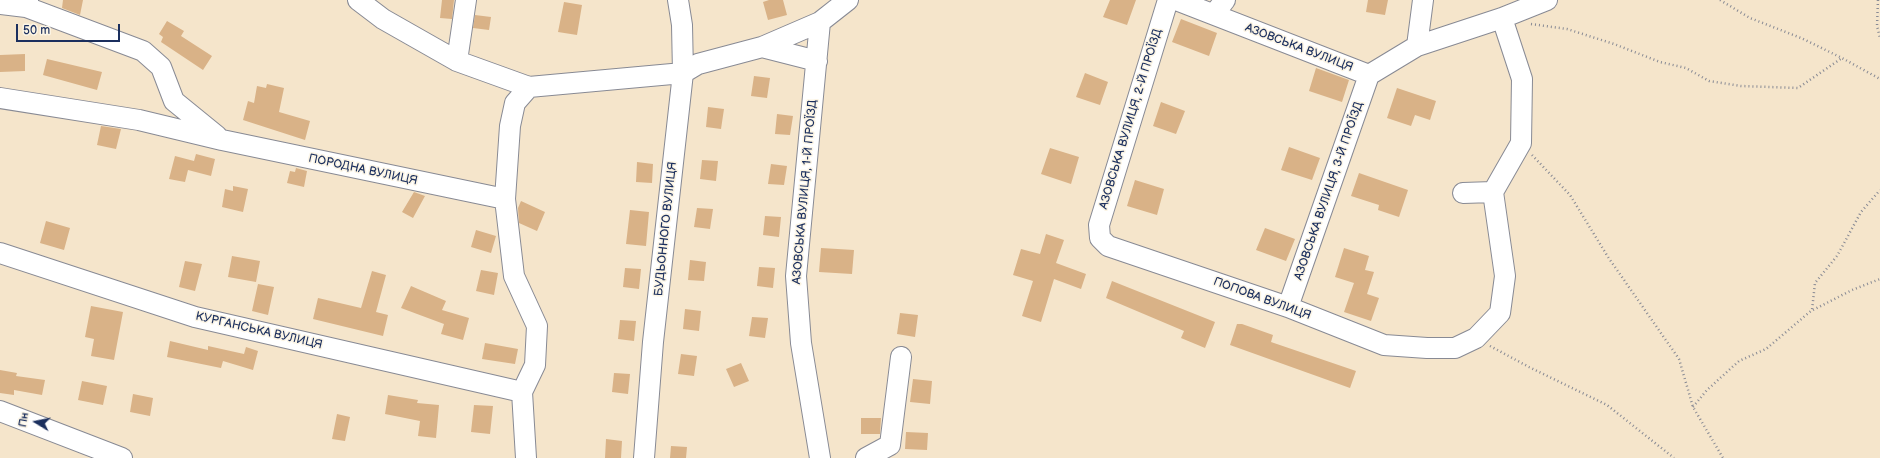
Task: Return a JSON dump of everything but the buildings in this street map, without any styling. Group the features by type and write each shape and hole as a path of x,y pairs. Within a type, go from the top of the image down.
{"street":[{"path":"358,0 383,19 457,61 529,86 683,74 698,64 762,47 820,22 848,0"},
{"path":"457,61 466,0"},
{"name":"БУДЬОННОГО ВУЛИЦЯ","path":"644,458 653,342 683,74 682,25 678,0"},
{"name":"АЗОВСЬКА ВУЛИЦЯ, 2-Й ПРОЇЗД","path":"1100,238 1099,224 1168,0"},
{"name":"АЗОВСЬКА ВУЛИЦЯ","path":"1176,0 1220,7 1369,75 1417,46 1504,25 1547,0"},
{"path":"1417,46 1423,0"},
{"name":"ПОРОДНА ВУЛИЦЯ","path":"0,4 27,4 143,51 161,67 174,102 222,140"},
{"name":"АЗОВСЬКА ВУЛИЦЯ, 1-Й ПРОЇЗД","path":"820,22 796,276 801,342 820,458"},
{"path":"1476,338 1500,313 1505,276 1493,192 1521,143 1522,79 1504,25"},
{"path":"762,47 817,61"},
{"name":"АЗОВСЬКА ВУЛИЦЯ, 3-Й ПРОЇЗД","path":"1288,306 1369,75"},
{"path":"526,458 522,392 535,365 537,326 514,276 505,200 510,126 515,103 529,86"},
{"name":"ПОРОДНА ВУЛИЦЯ","path":"0,98 139,120 222,140 505,200"},
{"path":"1463,193 1493,192"},
{"name":"ПОПОВА ВУЛИЦЯ","path":"1100,238 1108,246 1288,306 1384,345 1454,348 1476,338"},
{"name":"КУРГАНСЬКА ВУЛИЦЯ","path":"0,253 195,317 522,392"},
{"path":"866,458 890,445 901,357"},
{"path":"0,411 122,458"}],"path":[{"path":"1720,0 1750,18 1801,38 1880,79"},
{"path":"1878,0 1877,26 1880,38"},
{"path":"1504,25 1524,23 1567,29 1614,44 1660,62 1686,68 1709,81 1741,86 1798,88 1842,58"},
{"path":"1521,143 1570,195 1608,257 1679,359 1693,407 1723,458"},
{"path":"1812,310 1815,283 1837,256 1861,212 1880,190"},
{"path":"1693,407 1707,390 1739,361 1766,349 1812,310 1852,290 1880,279"},
{"path":"1476,338 1529,367 1607,405 1674,458"}]}
